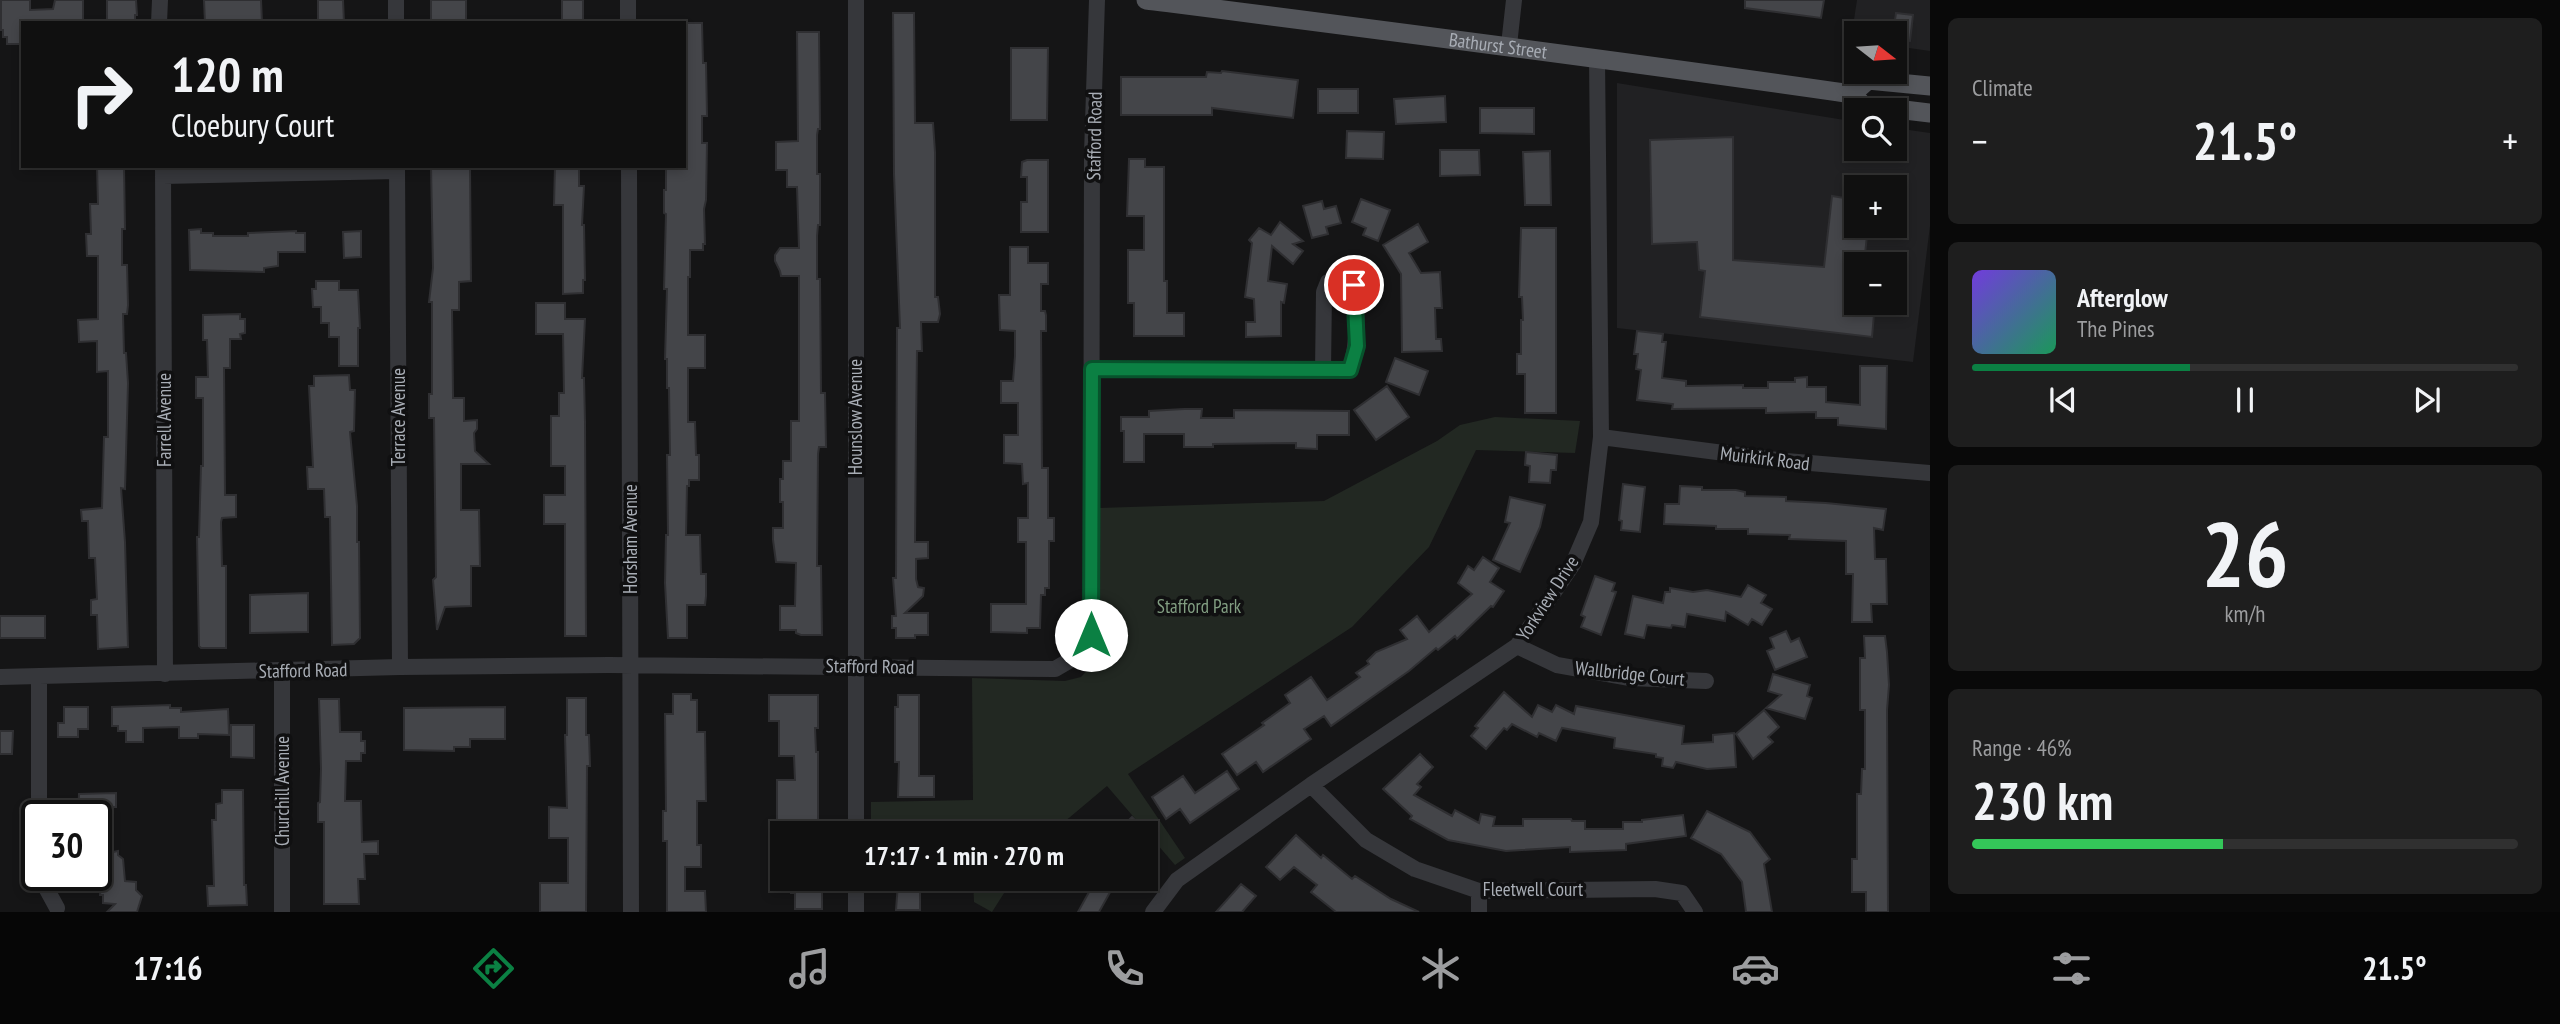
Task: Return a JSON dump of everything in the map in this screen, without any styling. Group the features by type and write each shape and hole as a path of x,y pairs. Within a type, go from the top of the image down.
{"main road":[{"name":"Bathurst Street","path":"1146,0 1509,45 1852,94 1863,105 1930,113"},
{"path":"1852,94 1868,80 1930,86"}],"street":[{"path":"159,21 160,0"},
{"path":"396,0 396,21"},
{"path":"628,0 628,21"},
{"name":"Hounslow Avenue","path":"856,0 856,821"},
{"name":"Stafford Road","path":"0,677 400,667 631,665 1055,669 1079,655 1091,635 1092,154 1097,0"},
{"path":"1509,45 1514,0"},
{"name":"Yorkview Drive","path":"1153,912 1177,880 1311,785 1517,646 1573,564 1591,522 1601,437 1597,59"},
{"name":"Horsham Avenue","path":"629,168 631,912"},
{"path":"163,171 397,169"},
{"name":"Terrace Avenue","path":"397,169 400,667"},
{"name":"Farrell Avenue","path":"163,171 165,674"},
{"path":"1092,369 1323,370 1350,370 1357,346 1354,285 1343,278 1328,282 1324,292 1323,370"},
{"name":"Muirkirk Road","path":"1601,437 1786,461 1930,473"},
{"name":"Wallbridge Court","path":"1517,646 1558,665 1630,678 1706,681"},
{"name":"Churchill Avenue","path":"282,671 282,912"},
{"path":"39,678 39,800"},
{"name":"Fleetwell Court","path":"1311,785 1366,840 1415,869 1479,891 1656,889 1682,893 1695,912"},
{"path":"48,891 57,908"},
{"path":"856,891 856,912"},
{"path":"1479,891 1479,912"}],"shaded area":[{"path":"1857,0 1930,0 1930,51 1908,48 1908,21 1854,21"},
{"path":"1617,83 1844,120 1844,161 1907,161 1907,130 1930,133 1930,226 1913,362 1617,328"}],"green space":[{"name":"Stafford Park","path":"1495,417 1580,421 1575,453 1476,450 1429,547 1352,627 1128,774 1185,858 1175,865 1158,845 1158,821 1137,821 1107,786 1065,821 871,821 871,802 973,800 972,678 1065,681 1081,677 1096,661 1099,508 1324,501 1437,441 1460,425"},
{"path":"974,891 1005,891 992,912 974,902"}],"building":[{"path":"1,0 30,0 30,10 53,9 55,0 83,0 83,21 21,21 21,44 7,44 7,37 3,37"},
{"path":"107,0 136,0 135,21 107,21"},
{"path":"204,0 261,0 262,21 205,21"},
{"path":"318,0 343,0 344,21 318,21"},
{"path":"431,0 466,0 466,21 431,21"},
{"path":"562,0 583,0 583,21 562,21"},
{"path":"1745,0 1824,0 1821,18 1745,8"},
{"path":"893,13 914,13 915,123 933,123 935,152 935,297 938,297 940,314 938,322 921,322 922,351 917,351 915,542 928,542 928,558 916,559 916,579 918,587 924,588 923,596 905,613 928,613 928,635 915,635 915,638 896,638 896,628 892,628 892,616 896,616 893,578 896,578 897,328 900,328 894,174"},
{"path":"1896,13 1913,15 1910,41 1908,21 1895,21"},
{"path":"686,23 702,23 707,116 702,116 702,143 707,143 705,244 703,250 690,250 688,335 705,335 705,368 688,368 688,422 695,422 699,480 689,480 687,486 686,535 700,535 701,574 706,574 706,596 705,605 687,605 687,638 668,638 665,583 668,535 667,455 670,455 669,388 665,359 666,168 686,168"},
{"path":"797,32 819,32 820,129 817,135 817,174 820,174 820,225 817,236 817,279 820,279 821,393 825,393 826,447 819,447 818,454 817,566 821,566 822,635 801,635 796,633 796,630 780,630 780,606 795,606 796,563 776,562 773,540 773,528 783,528 780,479 783,479 783,461 791,461 791,421 799,421 799,276 781,276 775,261 775,255 780,248 799,248 797,187 787,187 787,170 776,170 776,142 798,141"},
{"path":"1011,48 1048,48 1047,120 1011,120"},
{"path":"1222,71 1298,80 1293,118 1212,108 1212,115 1121,115 1121,77 1206,77 1207,72"},
{"path":"1318,89 1358,89 1358,113 1318,113"},
{"path":"1445,96 1446,122 1396,124 1394,99"},
{"path":"1480,108 1534,108 1534,134 1480,133"},
{"path":"1347,131 1384,132 1383,159 1346,158"},
{"path":"1733,137 1733,260 1824,267 1832,196 1844,198 1844,238 1867,238 1865,252 1844,252 1844,315 1874,315 1872,337 1700,317 1705,271 1699,270 1697,242 1652,244 1650,140"},
{"path":"1440,150 1479,150 1480,175 1440,176"},
{"path":"1550,151 1551,205 1525,205 1523,152"},
{"path":"1129,159 1145,159 1145,167 1164,167 1164,281 1167,281 1167,313 1184,313 1184,336 1134,336 1134,303 1128,303 1128,250 1144,250 1144,216 1127,216"},
{"path":"1048,160 1048,232 1021,232 1021,202 1027,202 1027,177 1021,177 1022,162"},
{"path":"97,168 124,168 125,229 122,229 122,265 127,265 128,305 127,314 123,314 128,383 125,489 121,488 128,647 98,649 97,615 91,615 91,600 97,599 95,558 89,558 88,521 82,521 81,510 102,508 104,437 108,437 108,371 97,372 97,341 79,342 78,320 98,319 98,256 87,256 86,234 91,234 90,204 98,204"},
{"path":"431,168 470,168 471,281 459,282 459,310 452,310 453,398 464,398 464,421 477,420 474,433 475,451 489,464 461,464 461,510 479,510 480,566 471,566 471,606 445,607 437,630 433,580 436,577 434,418 429,418 429,394 432,394 432,302 429,302 433,268"},
{"path":"555,168 579,168 579,186 584,186 583,293 563,294 563,205 554,205"},
{"path":"1361,199 1390,210 1378,241 1363,235 1366,228 1352,222"},
{"path":"1322,201 1324,209 1336,206 1341,223 1326,227 1328,234 1312,238 1303,206"},
{"path":"1280,222 1303,241 1293,244 1303,251 1293,264 1272,246 1268,281 1287,284 1284,303 1281,302 1281,336 1246,337 1246,322 1255,322 1254,299 1245,297 1252,243 1249,240 1259,228 1271,235"},
{"path":"1418,224 1428,242 1409,253 1421,273 1440,272 1442,308 1435,308 1436,339 1441,339 1442,351 1402,352 1401,274 1383,245"},
{"path":"1521,228 1556,228 1556,413 1525,413 1525,374 1517,374 1517,354 1521,354 1523,320 1522,297 1519,297"},
{"path":"201,229 201,233 213,233 213,236 248,236 248,233 296,231 305,233 305,252 278,252 278,266 264,268 264,272 190,270 189,230"},
{"path":"361,231 361,257 344,258 343,232"},
{"path":"1010,247 1028,247 1028,263 1048,263 1048,284 1041,284 1041,311 1045,311 1046,315 1046,331 1041,331 1042,468 1048,468 1048,518 1054,518 1054,541 1049,541 1049,588 1045,588 1045,595 1041,595 1040,628 1027,628 1027,633 991,632 991,604 1026,604 1026,542 1018,542 1018,518 1028,518 1028,483 1023,484 1022,464 1004,463 1004,435 1018,435 1018,403 1001,403 1001,381 1013,381 1015,356 1015,331 1000,330 999,295 1010,295"},
{"path":"316,281 339,281 339,290 358,290 358,366 339,366 339,337 329,337 329,323 321,323 321,307 313,307 312,289 316,289"},
{"path":"536,303 565,303 565,319 585,319 582,378 585,422 586,636 565,636 565,524 544,524 544,495 565,495 565,466 551,466 551,416 559,416 559,393 564,393 563,334 536,334"},
{"path":"240,314 240,319 245,319 245,333 240,334 241,339 230,339 230,368 224,368 225,495 236,495 236,517 222,518 221,522 222,566 226,566 226,648 201,648 197,537 203,466 203,398 196,398 196,377 208,377 203,315"},
{"path":"1637,331 1663,334 1662,342 1666,342 1662,378 1686,381 1686,386 1743,385 1743,388 1768,388 1768,382 1795,382 1795,378 1807,377 1807,387 1826,387 1826,402 1860,405 1860,366 1887,366 1886,429 1838,425 1838,418 1816,418 1816,412 1766,413 1766,408 1672,409 1673,404 1637,400 1641,370 1636,369 1638,354 1634,354"},
{"path":"1395,358 1428,371 1419,395 1386,382"},
{"path":"349,375 350,390 355,390 354,431 350,432 359,542 360,638 354,644 332,645 330,517 325,517 324,489 308,489 307,467 313,467 309,386 314,386 314,376"},
{"path":"1387,386 1409,417 1376,440 1354,410"},
{"path":"1202,409 1201,418 1234,418 1234,410 1349,411 1349,435 1317,435 1317,449 1296,448 1296,443 1184,447 1184,434 1144,434 1144,462 1124,462 1121,417 1149,417 1149,411"},
{"path":"1526,452 1557,455 1556,470 1551,470 1550,483 1529,482 1530,466 1525,465"},
{"path":"1623,484 1645,487 1640,532 1621,530 1622,521 1619,520"},
{"path":"1680,486 1702,487 1702,490 1736,490 1745,492 1745,496 1786,497 1786,501 1886,509 1883,530 1874,528 1875,559 1886,559 1887,604 1871,604 1872,622 1852,622 1853,574 1846,574 1846,541 1789,539 1790,535 1748,534 1748,529 1664,524 1665,504 1679,504"},
{"path":"1510,497 1545,505 1540,527 1520,572 1493,560 1510,523 1505,522"},
{"path":"1483,557 1499,568 1490,582 1504,591 1493,607 1457,639 1455,636 1438,650 1436,648 1409,671 1331,726 1324,716 1304,729 1311,739 1263,772 1256,762 1237,775 1222,754 1290,703 1285,695 1311,677 1327,700 1360,677 1356,673 1369,664 1367,661 1376,652 1407,639 1400,630 1417,616 1429,632 1472,594 1458,583 1468,566 1474,570"},
{"path":"1595,576 1615,583 1612,591 1616,592 1601,635 1581,627 1585,617 1581,615"},
{"path":"1748,585 1766,595 1761,603 1772,609 1762,625 1752,619 1748,625 1726,612 1725,621 1687,614 1685,627 1647,625 1644,638 1625,634 1633,596 1663,603 1665,592 1670,592 1670,588 1693,592 1707,590 1741,597"},
{"path":"308,593 308,632 250,633 250,595"},
{"path":"0,616 45,616 45,638 0,638"},
{"path":"1786,631 1791,642 1799,638 1807,657 1775,670 1767,651 1774,648 1770,638"},
{"path":"1864,636 1885,636 1887,652 1888,912 1866,912 1866,892 1852,892 1852,859 1857,859 1857,794 1861,794 1862,769 1865,769 1865,710 1860,710 1860,658 1865,658"},
{"path":"1773,674 1810,685 1807,696 1812,698 1805,719 1766,708 1781,695 1768,691"},
{"path":"1504,692 1532,717 1538,705 1552,712 1556,705 1574,714 1576,706 1684,726 1682,744 1713,742 1713,735 1734,733 1736,767 1707,769 1676,762 1673,768 1662,766 1663,758 1656,757 1656,754 1614,748 1615,738 1562,728 1556,741 1539,733 1537,737 1512,724 1507,730 1504,728 1486,749 1471,736 1478,728 1475,726"},
{"path":"673,694 691,694 691,700 697,700 697,732 705,732 706,801 697,801 697,845 701,845 701,867 685,867 685,891 705,891 706,912 667,912 667,841 663,841 663,811 666,811 665,714 673,714"},
{"path":"769,695 818,695 818,728 815,728 818,752 818,821 777,821 777,780 795,780 794,756 779,756 779,721 769,721"},
{"path":"898,695 919,695 919,776 934,776 934,797 898,797 899,762 895,762 895,707 898,707"},
{"path":"567,698 586,698 586,735 589,735 590,766 587,766 586,912 540,912 540,883 568,883 568,838 549,838 549,807 567,808"},
{"path":"319,699 339,699 340,732 361,732 361,741 365,741 365,753 361,753 361,761 346,761 345,801 361,801 362,842 378,841 378,854 364,854 365,879 358,879 359,904 324,904 324,822 318,822 321,769"},
{"path":"170,705 170,708 181,708 181,712 228,709 229,735 198,734 198,738 179,738 179,727 143,728 143,742 126,742 126,731 118,731 118,726 112,726 112,707"},
{"path":"64,707 88,707 88,729 78,729 78,737 58,737 58,723 64,723"},
{"path":"505,707 505,739 470,739 470,747 454,747 454,751 404,750 404,708"},
{"path":"1764,710 1779,727 1768,737 1773,742 1753,759 1736,734"},
{"path":"231,725 254,725 254,758 231,757"},
{"path":"0,731 13,731 12,754 0,754"},
{"path":"1420,754 1433,767 1417,784 1421,787 1414,795 1452,816 1455,810 1479,823 1481,814 1495,817 1493,826 1523,826 1523,819 1571,819 1585,821 1585,829 1623,829 1623,822 1642,822 1683,815 1686,836 1626,844 1626,850 1570,852 1570,847 1506,851 1448,840 1410,819 1412,816 1383,789"},
{"path":"1227,771 1239,789 1190,823 1180,809 1166,819 1152,797 1183,776 1195,793"},
{"path":"222,790 243,790 244,885 247,905 208,906 207,886 214,886 212,820 216,820 216,804 222,803"},
{"path":"116,793 116,807 112,807 112,800 79,800 79,794"},
{"path":"1707,811 1750,832 1770,859 1764,864 1772,912 1746,912 1742,882 1721,854 1691,838"},
{"path":"112,830 113,852 118,851 118,855 123,859 125,881 136,882 136,890 142,896 137,912 107,912 115,904 103,903 103,895 100,895 100,891 112,891"},
{"path":"1296,835 1321,858 1323,855 1352,879 1355,876 1391,899 1419,912 1336,912 1311,892 1317,885 1294,867 1280,880 1266,867"},
{"path":"1241,884 1256,896 1242,912 1216,912"},
{"path":"822,891 822,909 795,909 795,893 791,893"},
{"path":"897,891 920,891 920,910 896,910"},
{"path":"1111,891 1099,912 1078,912 1089,892"}],"route":[{"path":"1091,635 1092,369 1350,370 1357,346 1354,285"}]}
